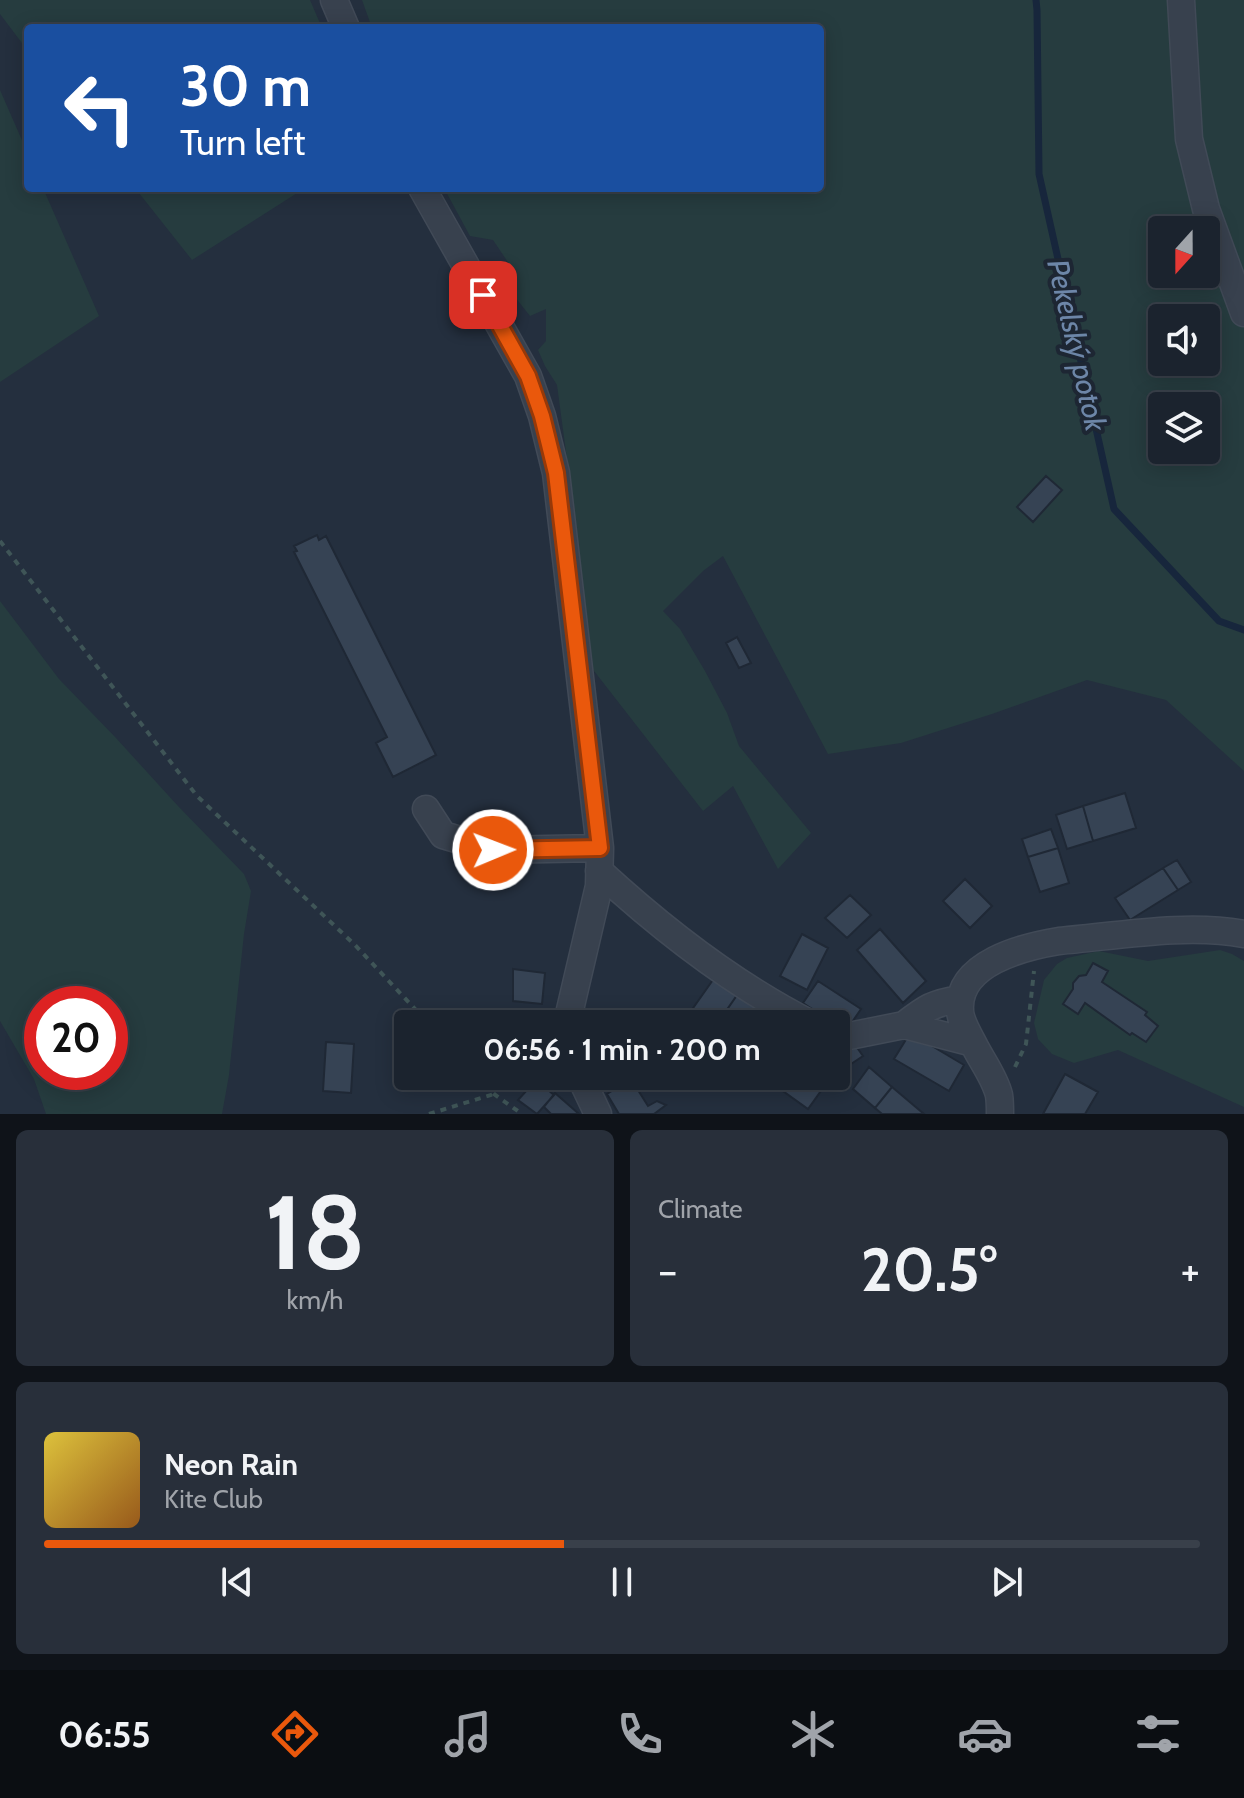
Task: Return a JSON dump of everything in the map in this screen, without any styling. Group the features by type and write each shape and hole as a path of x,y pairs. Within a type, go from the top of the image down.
{"street":[{"path":"334,0 344,24"},
{"path":"1181,0 1189,139 1206,209 1244,313"},
{"path":"424,192 528,376 556,473 600,860 599,886 570,1010"},
{"path":"426,809 443,835 493,850 600,860 642,911 726,973 788,1010"},
{"path":"1000,1105 960,1013 960,999 968,980 994,960 1059,941 1194,929 1244,934"},
{"path":"904,1025 939,1002 960,999"},
{"path":"850,1036 904,1025 973,1043"},
{"path":"587,1090 598,1114"}],"path":[{"path":"0,541 197,796 355,945 416,1010"},
{"path":"1000,1105 1026,1044 1038,945"},
{"path":"490,1090 522,1114"},
{"path":"429,1114 494,1094"}],"green space":[{"path":"0,0 310,0 320,24 24,24 24,46 0,14"},
{"path":"362,0 1244,0 1244,771 1166,700 1087,680 901,743 828,754 723,556 703,571 663,611 680,629 705,671 727,713 739,746 811,833 778,869 733,786 703,811 591,667 557,385 538,350 546,341 546,309 530,316 511,292 516,274 493,240 470,236 446,192 824,192 824,24 371,24"},
{"path":"0,90 24,145 24,192 45,192 99,316 0,382"},
{"path":"138,192 299,192 192,260"},
{"path":"0,601 59,679 244,874 251,891 222,1114 46,1114 38,1090 128,1090 128,986 24,986 24,1062 0,1021"},
{"path":"1220,950 1244,961 1244,1107 1118,1050 1074,1063 1052,1054 1038,1039 1034,1023 1044,980 1057,964 1067,958 1099,951 1148,961"}],"building":[{"path":"1046,476 1062,490 1033,522 1017,507"},
{"path":"317,535 319,540 326,536 436,755 393,777 376,743 387,737 294,552 297,551 294,546"},
{"path":"737,637 751,663 739,668 726,643"},
{"path":"1125,793 1136,828 1093,841 1083,806"},
{"path":"1083,806 1093,841 1067,849 1056,815"},
{"path":"1051,829 1058,848 1028,857 1022,839"},
{"path":"1058,848 1069,883 1040,892 1028,857"},
{"path":"1177,860 1191,882 1178,890 1163,868"},
{"path":"1163,868 1178,890 1130,920 1115,898"},
{"path":"965,879 992,906 970,928 943,901"},
{"path":"850,895 871,915 847,938 825,918"},
{"path":"880,929 926,981 903,1003 857,950"},
{"path":"802,934 828,948 807,990 780,976"},
{"path":"1093,963 1108,971 1102,982 1147,1012 1145,1015 1158,1026 1146,1042 1132,1033 1130,1035 1085,1003 1078,1014 1063,1004 1073,989 1073,983 1079,976 1086,975"},
{"path":"513,969 545,973 542,1004 513,1001"},
{"path":"715,977 742,988 727,1010 692,1010"},
{"path":"818,981 861,1009 850,1025 850,1010 814,1010 803,1003"},
{"path":"742,988 769,1006 766,1010 727,1010"},
{"path":"910,1033 964,1065 949,1091 894,1059"},
{"path":"326,1042 354,1044 351,1093 323,1091"},
{"path":"853,1042 863,1056 850,1065 850,1044"},
{"path":"869,1067 892,1087 875,1108 853,1089"},
{"path":"1065,1074 1098,1092 1085,1114 1043,1114"},
{"path":"892,1087 924,1114 882,1114 875,1108"},
{"path":"527,1090 548,1090 554,1095 537,1114 518,1100"},
{"path":"613,1090 638,1090 648,1106 657,1101 666,1105 654,1114 619,1114 607,1094"},
{"path":"782,1090 822,1090 808,1109"},
{"path":"555,1093 579,1114 551,1114 544,1107"}],"waterway":[{"name":"Pekelský potok","path":"1036,0 1039,174 1114,509 1219,621 1244,630"}],"route":[{"path":"483,295 528,376 556,473 600,848 493,850"}]}
